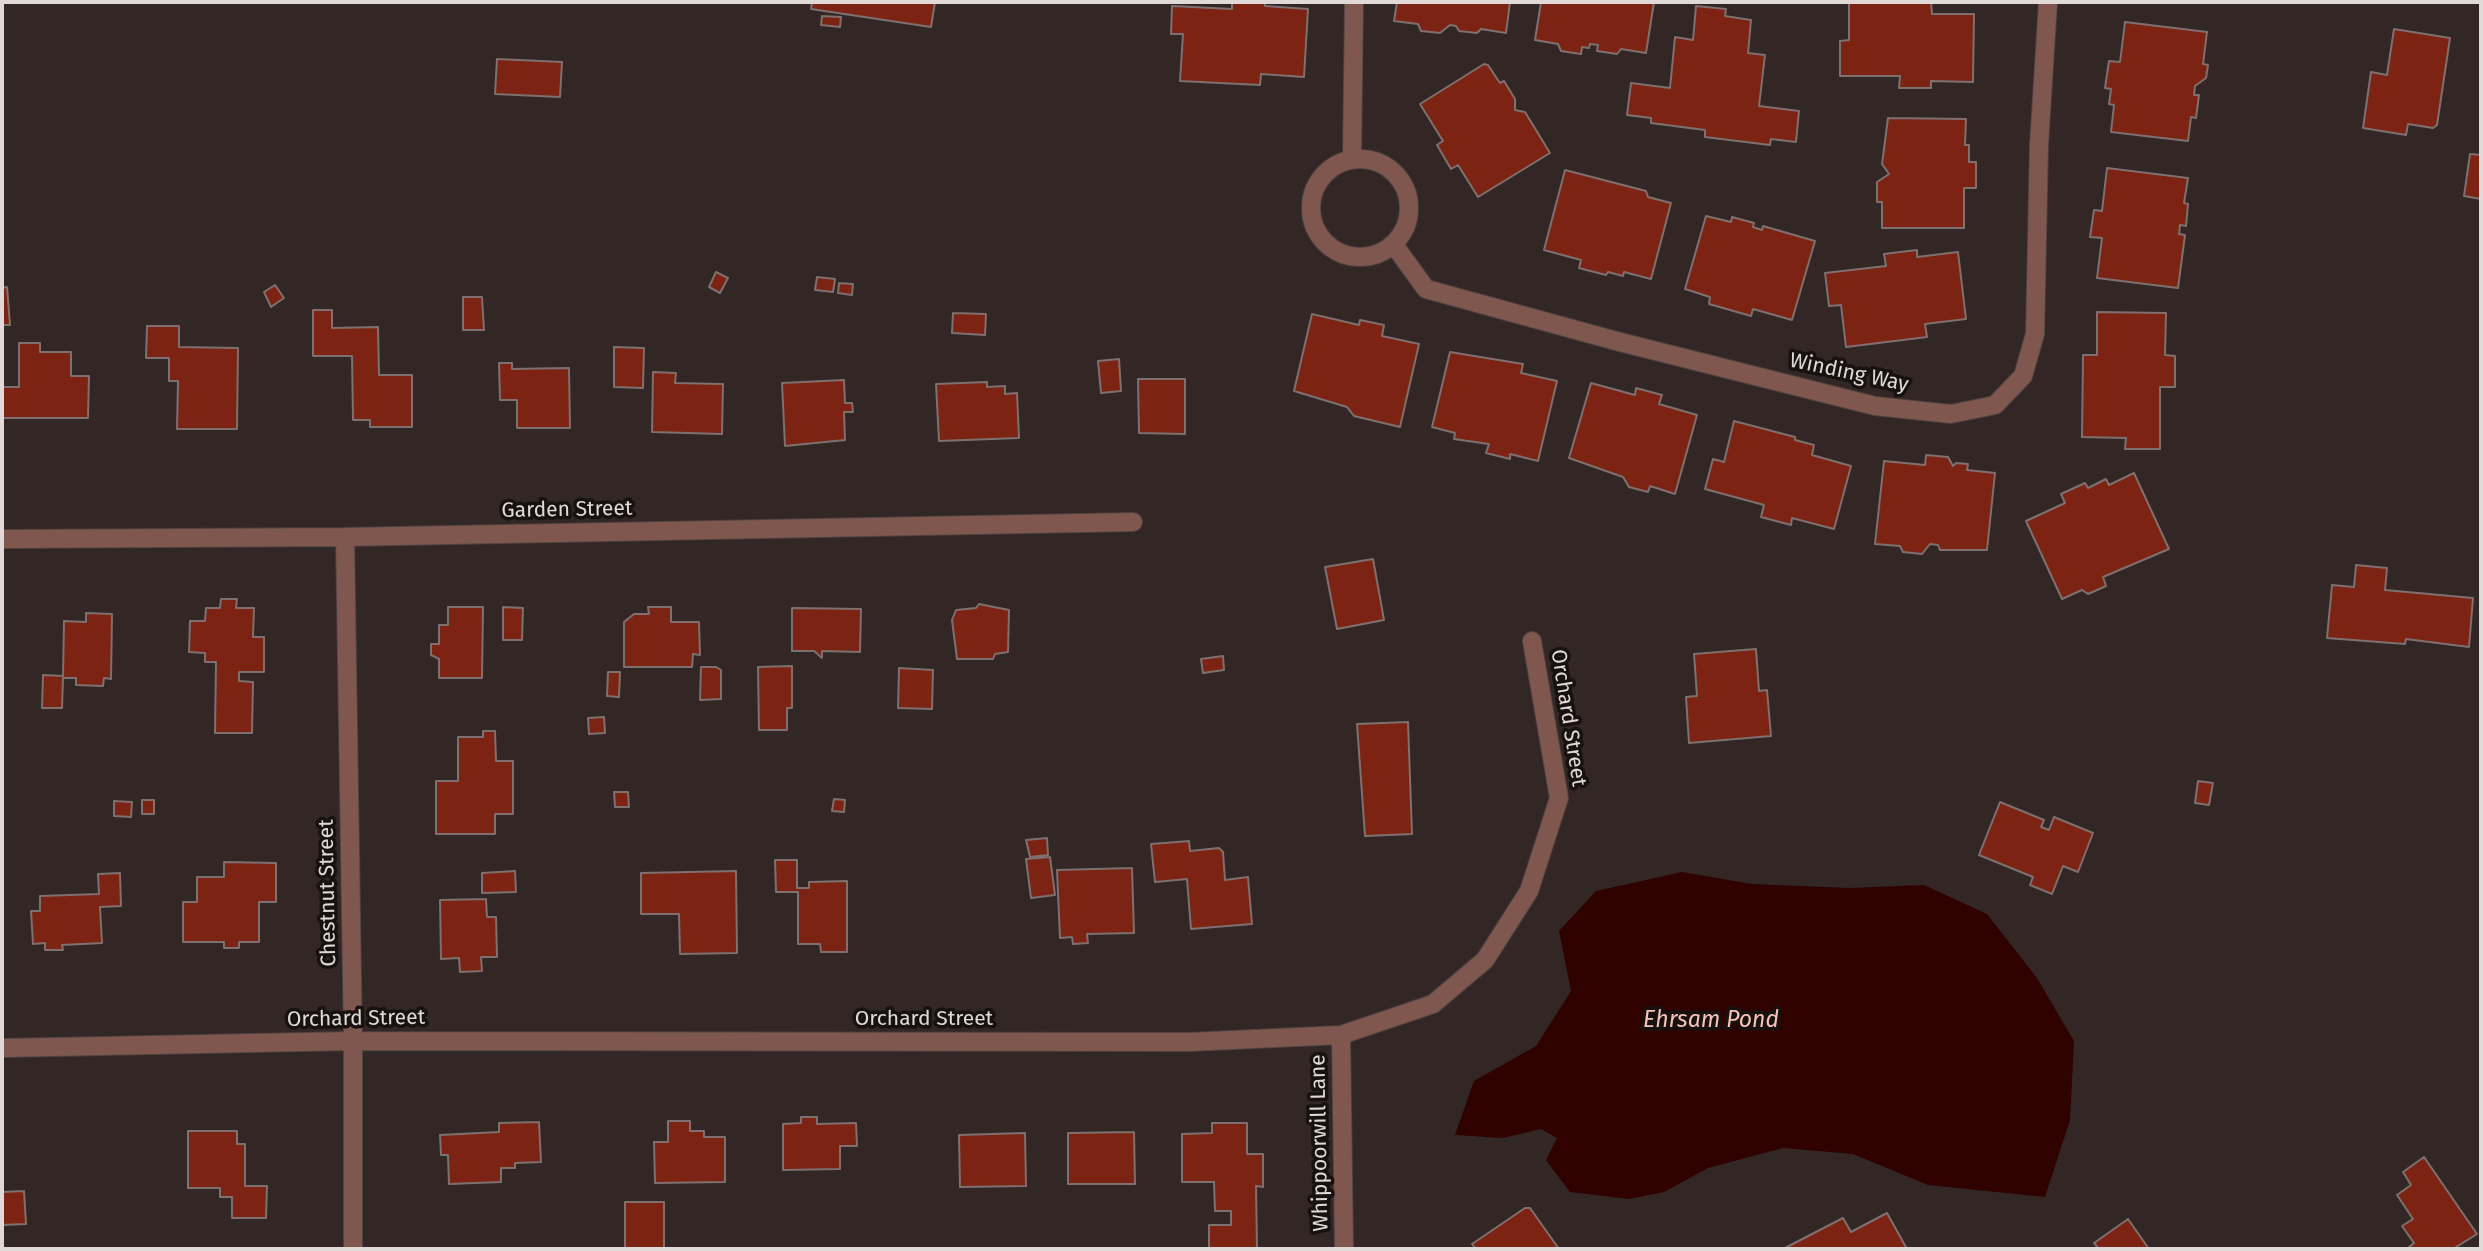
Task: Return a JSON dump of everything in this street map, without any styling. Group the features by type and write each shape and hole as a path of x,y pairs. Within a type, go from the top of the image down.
{"street":[{"path":"1352,159 1354,2"},
{"name":"Winding Way","path":"1394,245 1426,289 1620,342 1875,406 1951,414 1995,405 2023,376 2035,334 2039,145 2048,2"},
{"path":"1352,159 1369,159 1384,164 1399,176 1408,193 1407,221 1394,245 1380,254 1363,258 1346,256 1331,248 1319,236 1312,220 1311,204 1315,188 1324,174 1337,164 1352,159"},
{"name":"Garden Street","path":"2,539 345,537 1133,522"},
{"name":"Chestnut Street","path":"345,537 353,1041 352,1249"},
{"name":"Orchard Street","path":"2,1048 353,1041 1189,1042 1341,1035 1433,1004 1485,960 1529,891 1559,798 1532,641"},
{"name":"Whippoorwill Lane","path":"1341,1035 1344,1249"}],"water":[{"name":"Ehrsam Pond","path":"1682,872 1752,884 1849,888 1924,885 1987,914 2037,978 2074,1041 2070,1120 2045,1197 1928,1185 1853,1154 1783,1148 1708,1168 1664,1192 1629,1199 1570,1192 1546,1160 1557,1138 1541,1129 1503,1138 1455,1135 1474,1081 1536,1046 1571,991 1559,931 1596,891"}],"building":[{"path":"812,2 935,2 931,27 811,9"},
{"path":"1232,2 1265,2 1265,6 1308,9 1304,77 1261,74 1260,85 1180,81 1183,34 1171,34 1172,6 1232,9"},
{"path":"1397,2 1510,2 1506,33 1481,29 1477,33 1459,31 1456,26 1450,25 1440,33 1421,31 1418,24 1394,21"},
{"path":"1541,2 1654,2 1646,53 1621,49 1617,54 1597,51 1598,45 1590,44 1589,48 1582,47 1581,54 1561,51 1558,44 1535,40"},
{"path":"1849,2 1931,2 1932,14 1974,14 1973,82 1931,81 1931,88 1899,88 1900,76 1840,76 1840,41 1849,40"},
{"path":"1696,6 1726,9 1725,16 1751,20 1748,53 1765,55 1759,106 1799,111 1796,142 1771,139 1770,145 1705,137 1705,130 1651,123 1651,118 1627,115 1631,83 1670,88 1675,37 1693,40"},
{"path":"822,16 841,17 840,27 821,25"},
{"path":"2125,22 2207,32 2203,64 2208,65 2206,78 2195,86 2194,95 2199,95 2196,118 2191,117 2188,141 2111,132 2114,105 2109,104 2111,89 2105,88 2109,61 2120,62"},
{"path":"2394,29 2450,38 2437,125 2433,128 2408,124 2406,135 2363,128 2371,72 2387,75"},
{"path":"497,59 562,62 560,97 495,94"},
{"path":"1484,64 1488,65 1500,83 1504,81 1515,99 1515,110 1525,112 1550,153 1478,197 1458,165 1451,169 1437,145 1443,141 1420,104"},
{"path":"1888,118 1966,119 1965,145 1969,145 1969,162 1976,162 1976,188 1964,188 1964,228 1882,228 1882,202 1877,202 1877,182 1889,174 1882,164"},
{"path":"2470,154 2481,155 2481,199 2464,196"},
{"path":"2107,168 2188,178 2184,203 2188,204 2186,226 2180,225 2179,234 2185,235 2178,288 2097,278 2102,238 2090,237 2094,210 2102,211"},
{"path":"1565,170 1646,191 1648,197 1671,203 1651,279 1624,272 1623,276 1608,272 1606,275 1579,268 1581,260 1544,250"},
{"path":"1706,216 1731,222 1732,217 1754,223 1753,227 1762,230 1763,226 1815,241 1792,320 1753,309 1751,316 1709,304 1710,297 1685,289"},
{"path":"1917,250 1917,257 1958,252 1966,319 1925,324 1927,337 1846,347 1841,305 1829,306 1825,273 1886,266 1884,254"},
{"path":"716,272 728,278 720,293 709,287"},
{"path":"817,277 835,279 833,292 815,290"},
{"path":"839,283 853,284 852,295 838,293"},
{"path":"275,285 284,298 271,307 264,292"},
{"path":"7,287 10,325 2,325 2,288"},
{"path":"463,297 482,297 484,330 463,330"},
{"path":"313,310 332,310 332,328 378,327 379,375 412,375 412,427 370,427 370,420 353,420 352,356 313,356"},
{"path":"2097,312 2166,313 2165,355 2175,356 2175,387 2160,387 2160,449 2125,449 2126,438 2082,437 2083,355 2097,355"},
{"path":"953,313 986,314 985,335 952,333"},
{"path":"1312,314 1359,325 1360,320 1384,325 1382,336 1419,344 1400,427 1354,416 1347,407 1294,391"},
{"path":"147,326 179,326 179,347 238,348 237,429 177,429 178,381 169,381 169,358 146,358"},
{"path":"19,343 40,343 40,352 71,352 71,376 89,376 88,418 2,418 2,387 19,387"},
{"path":"614,347 644,348 643,388 614,387"},
{"path":"1450,352 1523,364 1521,373 1557,381 1538,461 1510,454 1510,459 1486,453 1489,444 1454,439 1455,433 1432,427"},
{"path":"1119,359 1121,391 1101,393 1098,361"},
{"path":"499,363 512,363 512,369 569,368 570,428 517,428 517,400 500,400"},
{"path":"653,372 676,373 675,383 723,384 722,434 652,432"},
{"path":"1138,379 1185,379 1185,434 1139,433"},
{"path":"844,380 845,403 852,403 853,412 844,412 845,440 785,446 782,383"},
{"path":"987,382 987,387 1005,386 1005,394 1017,393 1019,438 939,441 936,384"},
{"path":"1591,383 1635,395 1636,388 1662,395 1659,404 1697,415 1675,494 1650,486 1648,492 1629,487 1623,477 1569,458"},
{"path":"1734,421 1795,437 1795,440 1814,445 1812,455 1851,466 1834,529 1792,518 1791,525 1761,517 1764,505 1705,489 1713,459 1724,462"},
{"path":"1926,455 1948,457 1953,466 1956,463 1968,464 1967,470 1995,473 1987,550 1940,550 1938,545 1930,544 1922,554 1903,552 1900,546 1875,544 1884,461 1925,465"},
{"path":"2134,473 2169,549 2103,577 2106,586 2088,594 2082,590 2062,599 2026,521 2065,503 2061,494 2085,483 2088,488 2106,479 2109,485"},
{"path":"1373,559 1384,620 1337,629 1325,567"},
{"path":"2356,565 2387,568 2385,590 2473,598 2469,647 2406,639 2405,644 2327,638 2332,585 2354,587"},
{"path":"221,599 237,599 236,608 254,608 253,637 264,637 264,672 239,672 239,681 253,682 252,733 215,733 216,662 205,662 205,653 189,652 190,621 205,621 206,608 220,608"},
{"path":"979,604 1009,610 1008,652 995,654 993,659 957,659 952,620 956,610 976,608"},
{"path":"448,607 483,607 482,678 439,678 439,659 431,655 431,644 439,644 439,625 448,625"},
{"path":"503,607 523,608 522,640 503,640"},
{"path":"648,607 671,607 671,622 699,622 700,655 693,654 692,667 624,667 624,622 634,614 649,614"},
{"path":"792,608 861,609 860,652 822,651 822,658 814,651 792,651"},
{"path":"86,613 112,614 111,679 104,678 103,686 76,685 76,678 63,678 62,708 42,708 43,675 63,676 64,621 86,622"},
{"path":"1756,649 1759,691 1767,690 1771,736 1689,743 1686,697 1697,696 1694,654"},
{"path":"1223,656 1224,670 1203,673 1201,659"},
{"path":"792,666 792,708 787,708 787,730 759,730 758,667"},
{"path":"701,667 716,667 721,670 721,699 700,700"},
{"path":"899,668 933,670 932,709 898,708"},
{"path":"608,672 620,672 619,697 607,696"},
{"path":"604,717 605,733 589,734 588,718"},
{"path":"1408,722 1412,834 1365,836 1357,724"},
{"path":"483,731 495,731 496,761 513,761 513,814 495,814 495,834 436,834 436,781 458,781 458,737 483,737"},
{"path":"2198,781 2213,783 2209,805 2195,803"},
{"path":"614,792 628,792 629,807 615,807"},
{"path":"834,799 845,800 844,812 832,811"},
{"path":"142,800 154,800 154,814 142,814"},
{"path":"114,801 132,802 131,817 114,816"},
{"path":"2000,802 2044,820 2041,827 2049,830 2054,817 2093,833 2078,872 2063,866 2052,894 2030,885 2033,877 1979,855"},
{"path":"1047,838 1048,855 1030,857 1026,840"},
{"path":"1189,841 1190,851 1219,848 1223,852 1225,880 1248,877 1252,924 1191,929 1187,879 1155,882 1151,844"},
{"path":"1050,857 1055,895 1031,898 1026,859"},
{"path":"775,860 797,860 797,888 809,888 809,882 847,881 847,952 821,952 820,944 798,944 798,892 776,892"},
{"path":"224,862 276,863 276,902 259,902 259,942 239,942 239,948 224,948 224,942 183,942 183,902 197,902 197,877 224,877"},
{"path":"1132,868 1134,933 1087,934 1088,943 1073,944 1072,937 1060,938 1057,870"},
{"path":"515,871 516,892 482,893 482,873"},
{"path":"736,871 737,953 680,954 679,914 641,914 641,873"},
{"path":"120,873 121,906 100,907 102,943 62,945 63,950 45,950 45,943 33,944 31,911 40,911 40,896 99,894 98,874"},
{"path":"486,899 487,917 496,917 497,957 481,957 482,971 460,972 459,958 441,959 440,900"},
{"path":"801,1117 817,1117 817,1124 856,1123 857,1146 840,1146 840,1169 783,1170 783,1124 801,1123"},
{"path":"668,1121 690,1121 690,1131 704,1131 704,1137 725,1137 725,1182 655,1183 654,1142 668,1142"},
{"path":"539,1122 541,1162 515,1163 515,1168 501,1168 501,1182 449,1184 448,1155 441,1155 440,1135 499,1132 499,1123"},
{"path":"1212,1123 1247,1123 1247,1154 1263,1154 1263,1187 1256,1186 1257,1249 1209,1249 1209,1225 1231,1225 1231,1211 1215,1211 1214,1182 1182,1182 1182,1134 1212,1133"},
{"path":"188,1131 237,1131 237,1144 245,1144 245,1186 267,1186 266,1218 232,1218 232,1197 220,1197 220,1188 188,1188"},
{"path":"1134,1132 1135,1184 1068,1184 1068,1133"},
{"path":"1025,1133 1026,1186 960,1187 959,1135"},
{"path":"2424,1157 2477,1234 2453,1249 2408,1248 2414,1243 2402,1226 2413,1219 2397,1195 2411,1185 2403,1172"},
{"path":"24,1191 26,1224 2,1225 2,1192"},
{"path":"625,1202 664,1202 664,1249 625,1249"},
{"path":"1525,1208 1530,1208 1559,1249 1476,1249 1472,1244"},
{"path":"1887,1213 1907,1249 1783,1249 1843,1218 1851,1232"},
{"path":"2128,1219 2149,1249 2099,1249 2094,1243"}]}
